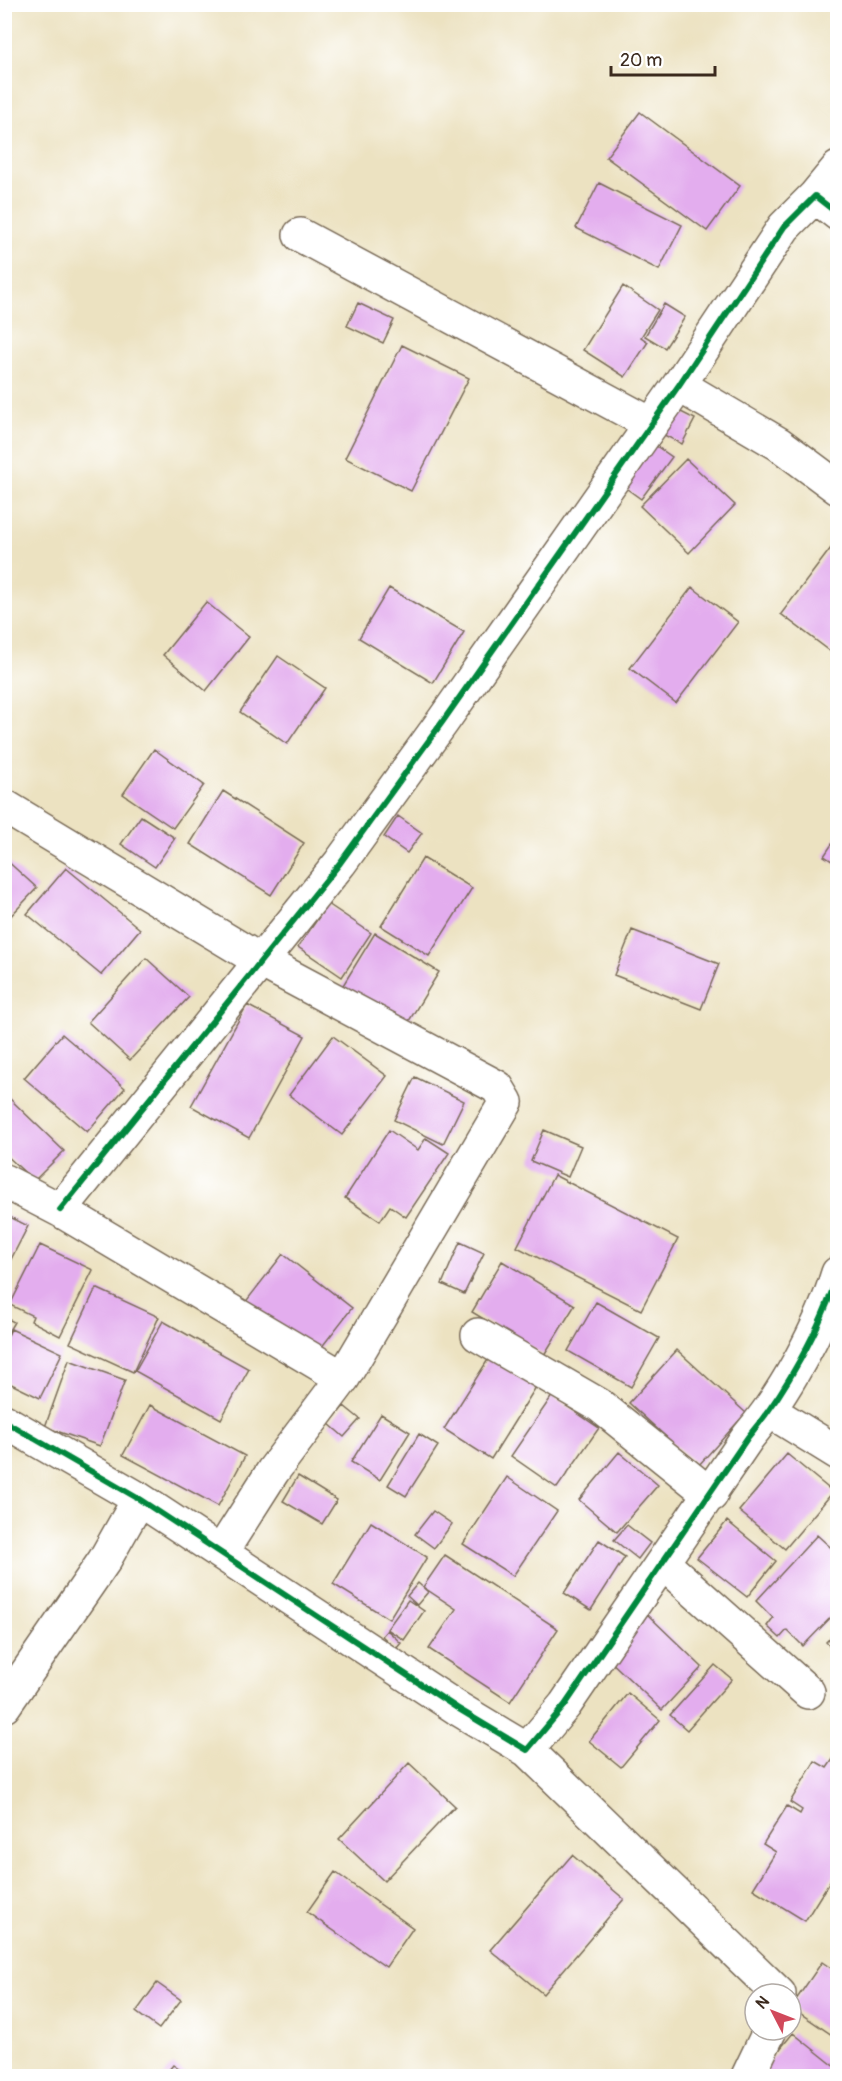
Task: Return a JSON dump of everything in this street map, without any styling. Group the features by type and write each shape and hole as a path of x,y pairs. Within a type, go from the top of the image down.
{"street":[{"path":"60,1210 340,863 679,384 784,227 826,205 837,168"},
{"path":"300,235 651,424"},
{"path":"679,384 779,444 837,488"},
{"path":"4,806 261,961 497,1087 506,1102 343,1378 273,1471 222,1551"},
{"path":"4,1180 60,1210 343,1378"},
{"path":"527,1749 565,1705 711,1495 748,1437 770,1411 829,1301 837,1273"},
{"path":"478,1335 600,1405 711,1495"},
{"path":"770,1411 837,1453"},
{"path":"4,1421 140,1499 457,1708 527,1749 766,1982"},
{"path":"4,1706 104,1561 140,1499"},
{"path":"663,1563 807,1692"},
{"path":"748,2076 764,2042"}],"building":[{"path":"640,112 740,186 707,231 606,157"},
{"path":"599,183 682,225 659,270 576,228"},
{"path":"623,286 658,310 641,337 648,342 625,377 583,350"},
{"path":"358,303 394,320 383,343 347,326"},
{"path":"664,304 685,317 665,348 645,336"},
{"path":"402,345 469,378 411,491 345,458"},
{"path":"675,409 695,419 682,444 662,434"},
{"path":"649,441 672,457 641,499 619,483"},
{"path":"686,459 735,505 689,553 640,506"},
{"path":"831,548 838,552 838,650 834,654 781,614"},
{"path":"692,587 738,622 676,703 630,668"},
{"path":"389,588 464,632 433,683 359,638"},
{"path":"206,602 249,637 206,691 163,655"},
{"path":"278,656 325,688 287,744 240,712"},
{"path":"154,749 204,785 173,828 123,794"},
{"path":"223,791 304,843 271,895 190,844"},
{"path":"141,816 175,838 155,867 121,844"},
{"path":"398,816 422,833 407,853 384,837"},
{"path":"838,835 838,865 824,856"},
{"path":"4,858 37,888 4,923"},
{"path":"423,858 472,888 429,956 381,926"},
{"path":"66,868 140,929 101,975 27,914"},
{"path":"328,904 371,933 342,977 298,947"},
{"path":"632,930 719,964 701,1009 614,975"},
{"path":"375,933 439,972 401,1034 337,995"},
{"path":"146,958 189,997 130,1060 88,1022"},
{"path":"247,1005 305,1036 249,1138 191,1106"},
{"path":"62,1034 125,1088 87,1132 24,1078"},
{"path":"333,1036 387,1076 342,1135 289,1095"},
{"path":"415,1077 464,1101 443,1144 394,1120"},
{"path":"8,1097 64,1151 34,1181 4,1153 4,1100"},
{"path":"389,1130 418,1150 426,1138 449,1153 406,1217 390,1206 380,1221 345,1198"},
{"path":"544,1130 581,1146 568,1177 531,1161"},
{"path":"554,1175 678,1239 641,1310 517,1247"},
{"path":"4,1214 28,1226 4,1273"},
{"path":"460,1242 484,1253 464,1294 442,1284"},
{"path":"40,1245 93,1270 60,1336 31,1321 33,1316 10,1305"},
{"path":"283,1254 352,1308 314,1357 244,1304"},
{"path":"502,1261 575,1305 544,1355 472,1312"},
{"path":"96,1288 159,1317 133,1372 70,1343"},
{"path":"596,1302 659,1338 631,1387 568,1351"},
{"path":"4,1317 14,1322 4,1339"},
{"path":"163,1321 249,1369 221,1419 135,1371"},
{"path":"11,1329 62,1353 40,1398 5,1381 5,1342"},
{"path":"677,1350 746,1413 698,1466 629,1403"},
{"path":"489,1358 536,1387 491,1459 444,1429"},
{"path":"69,1360 125,1380 100,1446 45,1427"},
{"path":"552,1396 599,1428 557,1488 511,1456"},
{"path":"150,1405 245,1456 218,1506 123,1455"},
{"path":"344,1406 360,1419 344,1437 329,1424"},
{"path":"381,1414 410,1432 380,1480 351,1462"},
{"path":"419,1434 438,1446 406,1496 388,1485"},
{"path":"619,1452 658,1485 617,1532 579,1500"},
{"path":"787,1454 833,1492 785,1549 739,1511"},
{"path":"298,1476 337,1500 322,1524 283,1501"},
{"path":"507,1477 557,1511 513,1576 463,1544"},
{"path":"433,1511 452,1524 434,1548 415,1534"},
{"path":"727,1521 776,1561 747,1597 697,1558"},
{"path":"371,1522 427,1557 389,1619 333,1584"},
{"path":"627,1525 650,1543 638,1559 614,1540"},
{"path":"817,1535 838,1554 838,1610 803,1646 787,1630 780,1638 767,1626 773,1618 756,1601"},
{"path":"599,1540 625,1557 591,1610 564,1593"},
{"path":"445,1555 558,1629 510,1702 429,1649 456,1609 423,1587"},
{"path":"418,1583 428,1592 417,1605 407,1596"},
{"path":"408,1600 424,1611 404,1640 387,1629"},
{"path":"647,1614 702,1667 662,1710 606,1657"},
{"path":"387,1630 401,1643 396,1649 382,1636"},
{"path":"838,1630 838,1654 826,1642"},
{"path":"715,1665 732,1679 687,1730 670,1715"},
{"path":"628,1693 660,1720 621,1767 589,1741"},
{"path":"838,1752 838,1868 805,1921 753,1889 776,1852 763,1844 787,1806 800,1814 802,1810 790,1802 815,1761 827,1768"},
{"path":"409,1763 455,1806 384,1881 339,1839"},
{"path":"572,1855 624,1899 543,1994 490,1950"},
{"path":"335,1872 413,1928 386,1967 307,1912"},
{"path":"822,1962 838,1973 838,2039 803,2015 803,1990"},
{"path":"157,1983 181,2000 159,2029 136,2012"},
{"path":"803,2041 838,2069 838,2076 758,2076 786,2042"},
{"path":"173,2065 189,2076 164,2076"}],"cycle path":[{"path":"60,1210 340,863 443,721 679,385 784,227 815,196 838,214"},
{"path":"4,1421 139,1499 457,1708 527,1750 565,1705 775,1401 812,1337 838,1273"}]}
